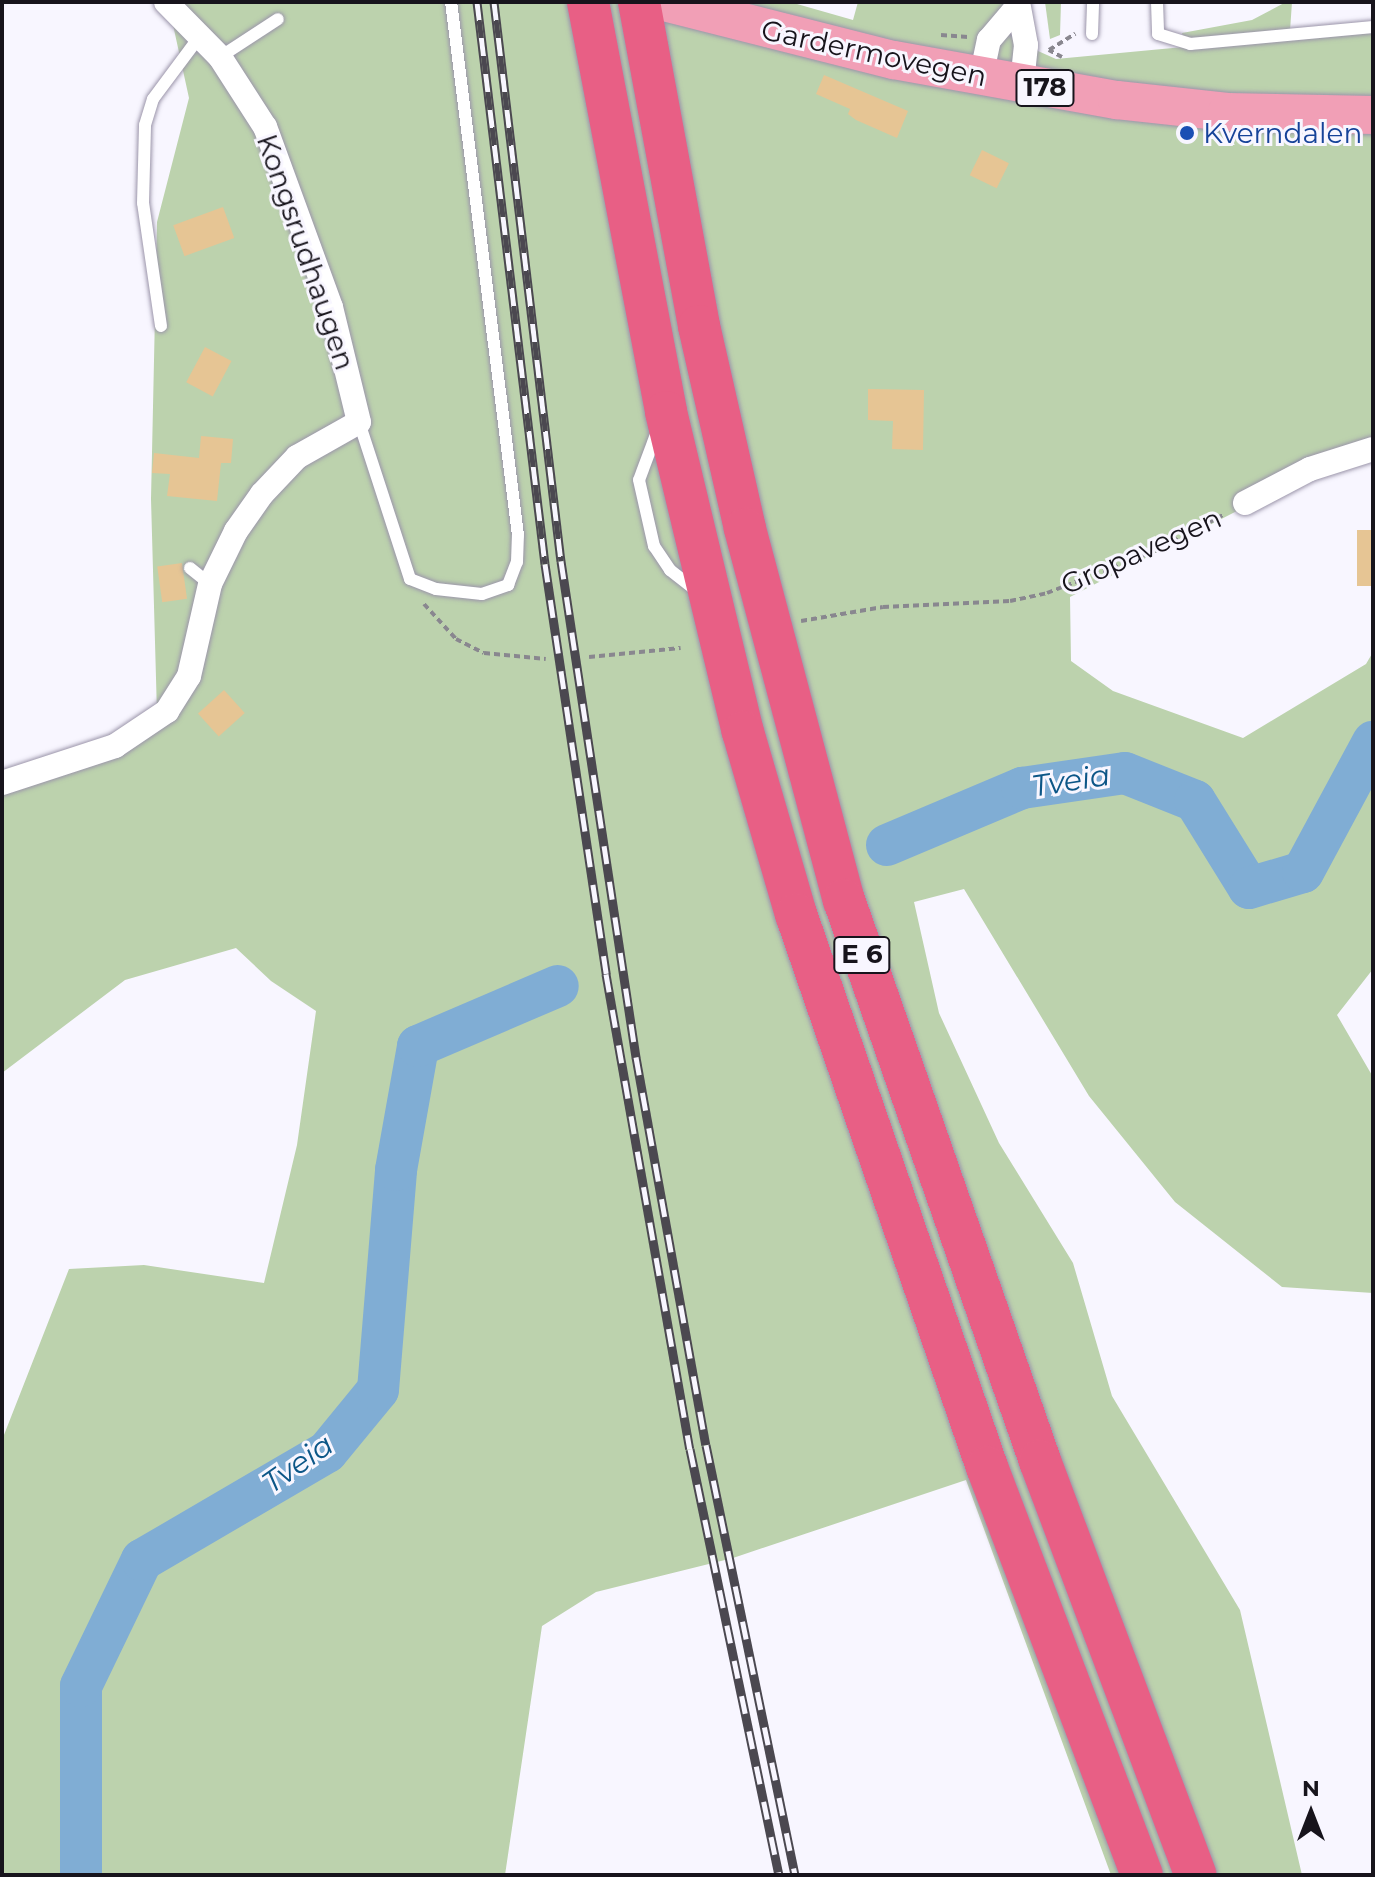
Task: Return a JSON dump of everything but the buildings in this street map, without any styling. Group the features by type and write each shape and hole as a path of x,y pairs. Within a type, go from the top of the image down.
{"highway":[{"name":"E 6","path":"588,2 666,412 711,603 796,914 859,1109 1142,1875"},
{"name":"E 6","path":"639,2 699,326 745,529 844,900 1040,1461 1196,1875"}],"main road":[{"name":"Gardermovegen","path":"664,2 723,19 1022,84 1227,112 1373,115"}],"street":[{"name":"Kongsrudhaugen","path":"166,2 220,57 265,127 286,176 331,307 359,422"},
{"path":"981,77 989,40 1017,4"},
{"path":"1017,4 1026,45 1022,84"},
{"path":"2,783 115,746 167,711 199,649 210,584 236,531 273,482 297,457 359,422"},
{"name":"Gropavegen","path":"1245,503 1310,469 1373,449"}],"lane":[{"path":"359,422 410,579 482,594 508,585 517,562 518,535 451,2"},
{"path":"1092,34 1093,2"},
{"path":"1157,2 1158,34 1190,44 1373,27"},
{"path":"220,57 278,19"},
{"path":"161,326 143,203 145,125 153,99 200,36"},
{"path":"190,568 210,584"}],"path":[{"path":"1049,50 1070,34 1092,34"},
{"name":"Gropavegen","path":"801,621 883,607 980,604 1047,593 1155,551 1245,503"},
{"path":"410,579 433,618 456,639 500,659 546,659"},
{"path":"589,657 681,648"}],"green space":[{"path":"168,2 790,2 853,20 858,2 1008,2 1013,40 1056,59 1194,46 1197,39 1183,38 1182,33 1252,20 1286,2 1292,2 1290,31 1373,22 1373,446 1363,446 1070,597 1071,661 1113,691 1243,738 1366,664 1373,652 1373,969 1337,1015 1373,1077 1373,1293 1282,1287 1175,1202 1089,1096 964,889 914,902 939,1013 999,1143 1073,1263 1112,1396 1240,1610 1302,1875 1111,1875 966,1480 733,1558 596,1592 542,1626 505,1875 2,1875 2,1440 69,1269 144,1265 264,1283 297,1145 316,1011 271,981 236,948 125,980 2,1073 2,792 157,714 151,499 157,222 189,98"},
{"path":"1045,2 1061,2 1060,35 1050,39"}],"waterway":[{"name":"Tveia","path":"887,845 1022,788 1125,773 1195,801 1249,888 1303,872 1373,742"},
{"name":"Tveia","path":"81,1875 81,1686 142,1560 327,1452 378,1390 396,1170 418,1046 558,986"}],"railway":[{"path":"477,2 545,564 606,974 690,1449 779,1875"},
{"path":"494,2 561,561 636,1057 706,1445 795,1875"}],"place":[{"name":"Kverndalen","path":"1187,133"}]}
